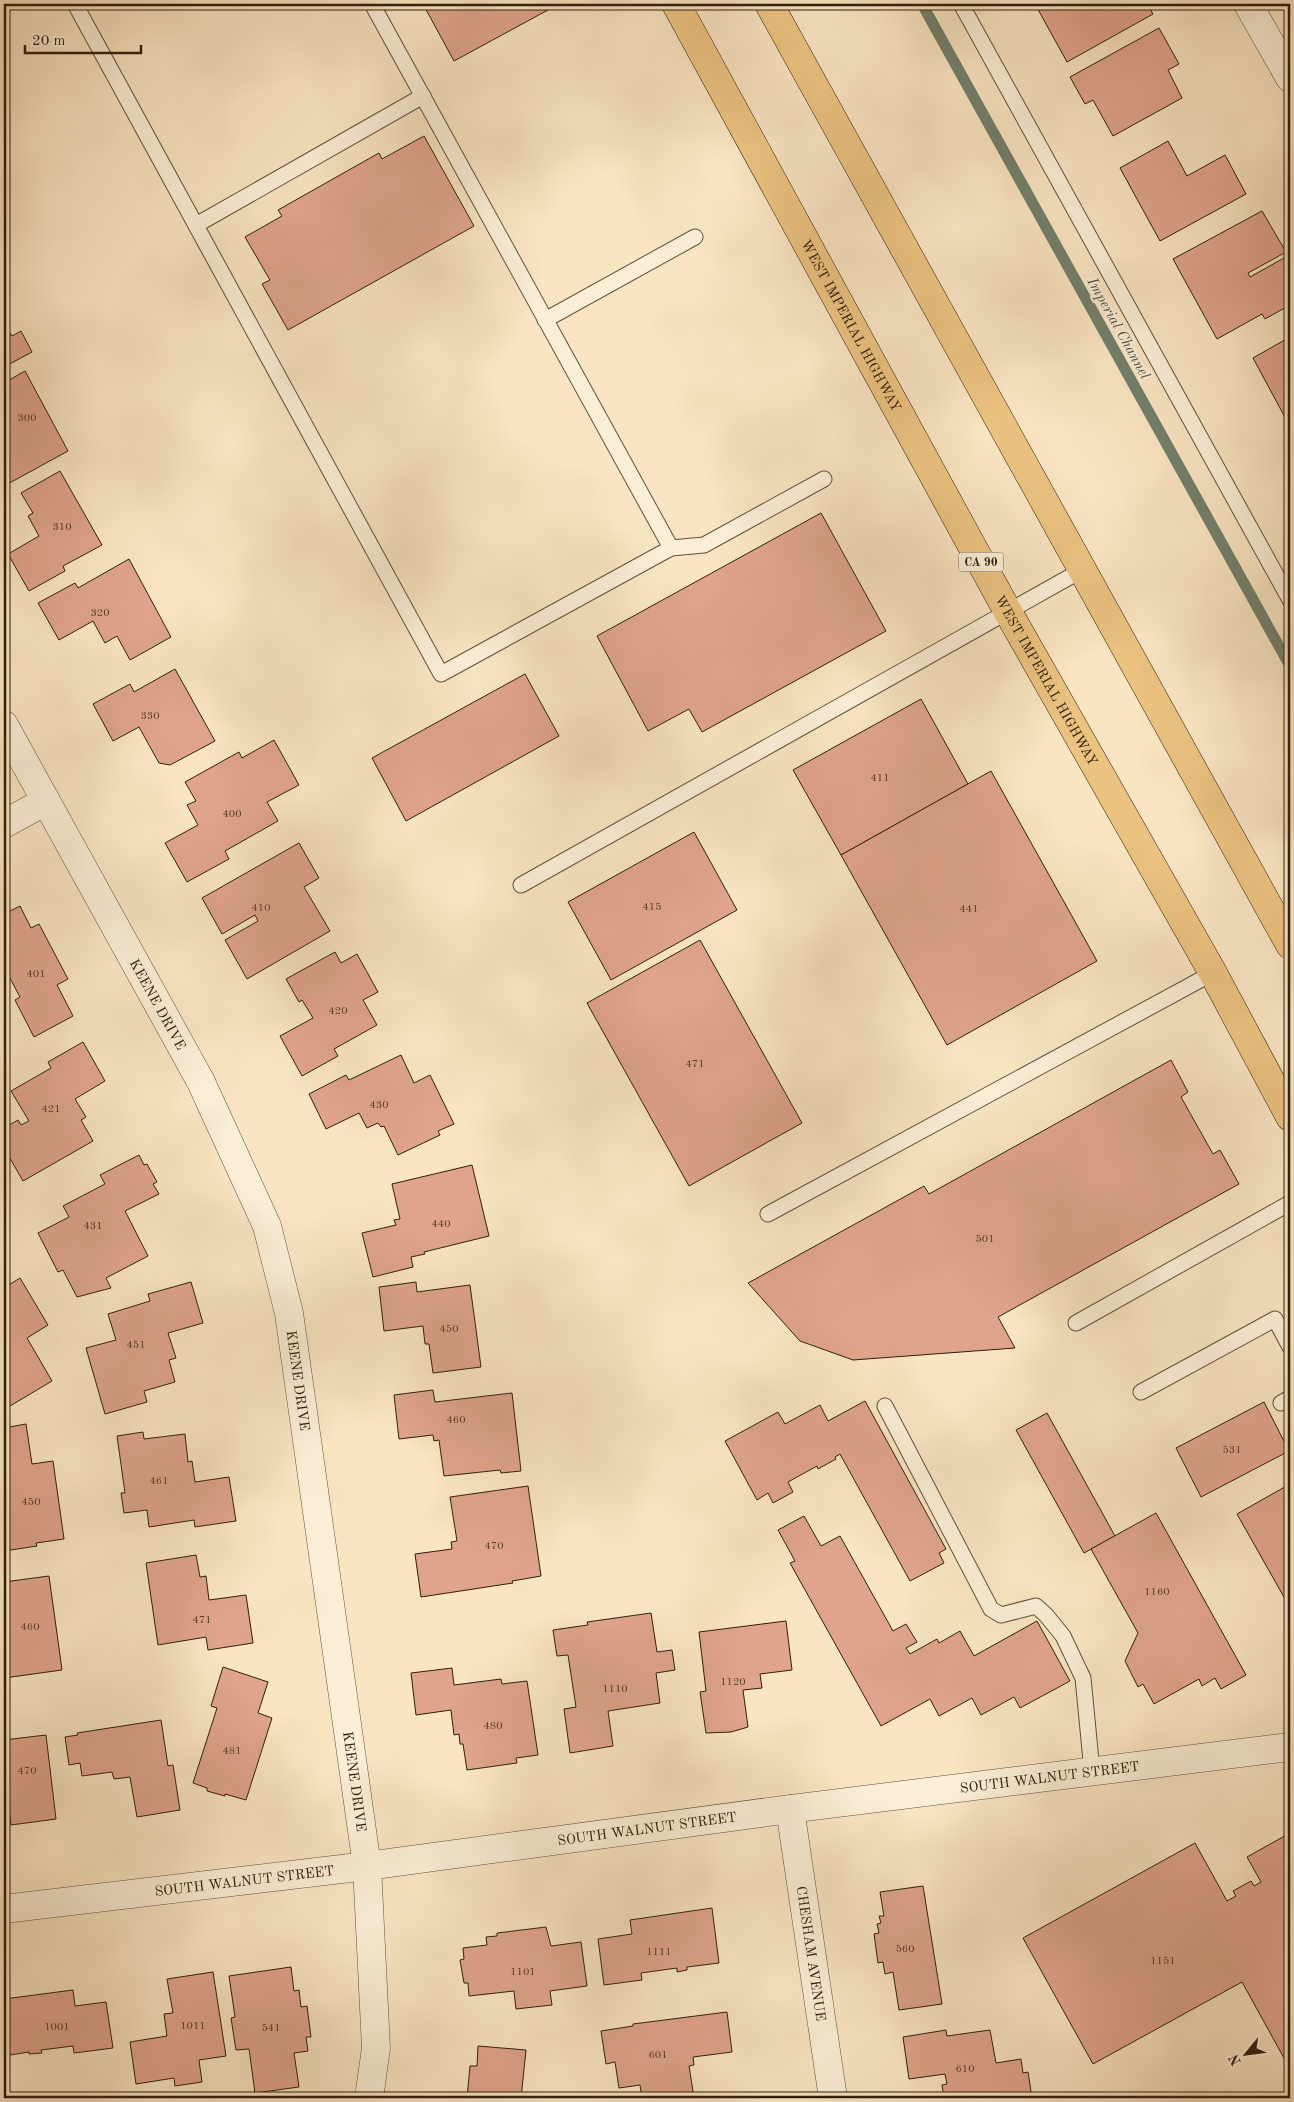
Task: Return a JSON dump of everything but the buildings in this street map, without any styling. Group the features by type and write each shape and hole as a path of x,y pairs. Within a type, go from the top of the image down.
{"main road":[{"name":"WEST IMPERIAL HIGHWAY","path":"676,4 1008,612 1213,973 1290,1117"},
{"path":"769,4 1290,945"}],"street":[{"path":"1248,4 1290,78"},
{"name":"KEENE DRIVE","path":"4,725 201,1082 267,1226 289,1313 367,1866 376,2048 369,2098"},
{"path":"4,824 46,801"},
{"name":"SOUTH WALNUT STREET","path":"4,1909 367,1866 790,1809 1290,1747"},
{"name":"CHESHAM AVENUE","path":"790,1809 833,2098"}],"lane":[{"path":"75,4 441,674 671,548 704,545 824,480"},
{"path":"372,4 671,548"},
{"path":"961,4 1290,600"},
{"path":"196,225 423,96"},
{"path":"546,320 695,237"},
{"path":"521,885 1082,570"},
{"path":"768,1214 1213,973"},
{"path":"1076,1323 1290,1203"},
{"path":"1141,1392 1275,1319 1290,1347"},
{"path":"886,1406 991,1609 1002,1615 1036,1606 1063,1636 1083,1678 1092,1771"}],"waterway":[{"name":"Imperial Channel","path":"922,4 1290,666"}]}
